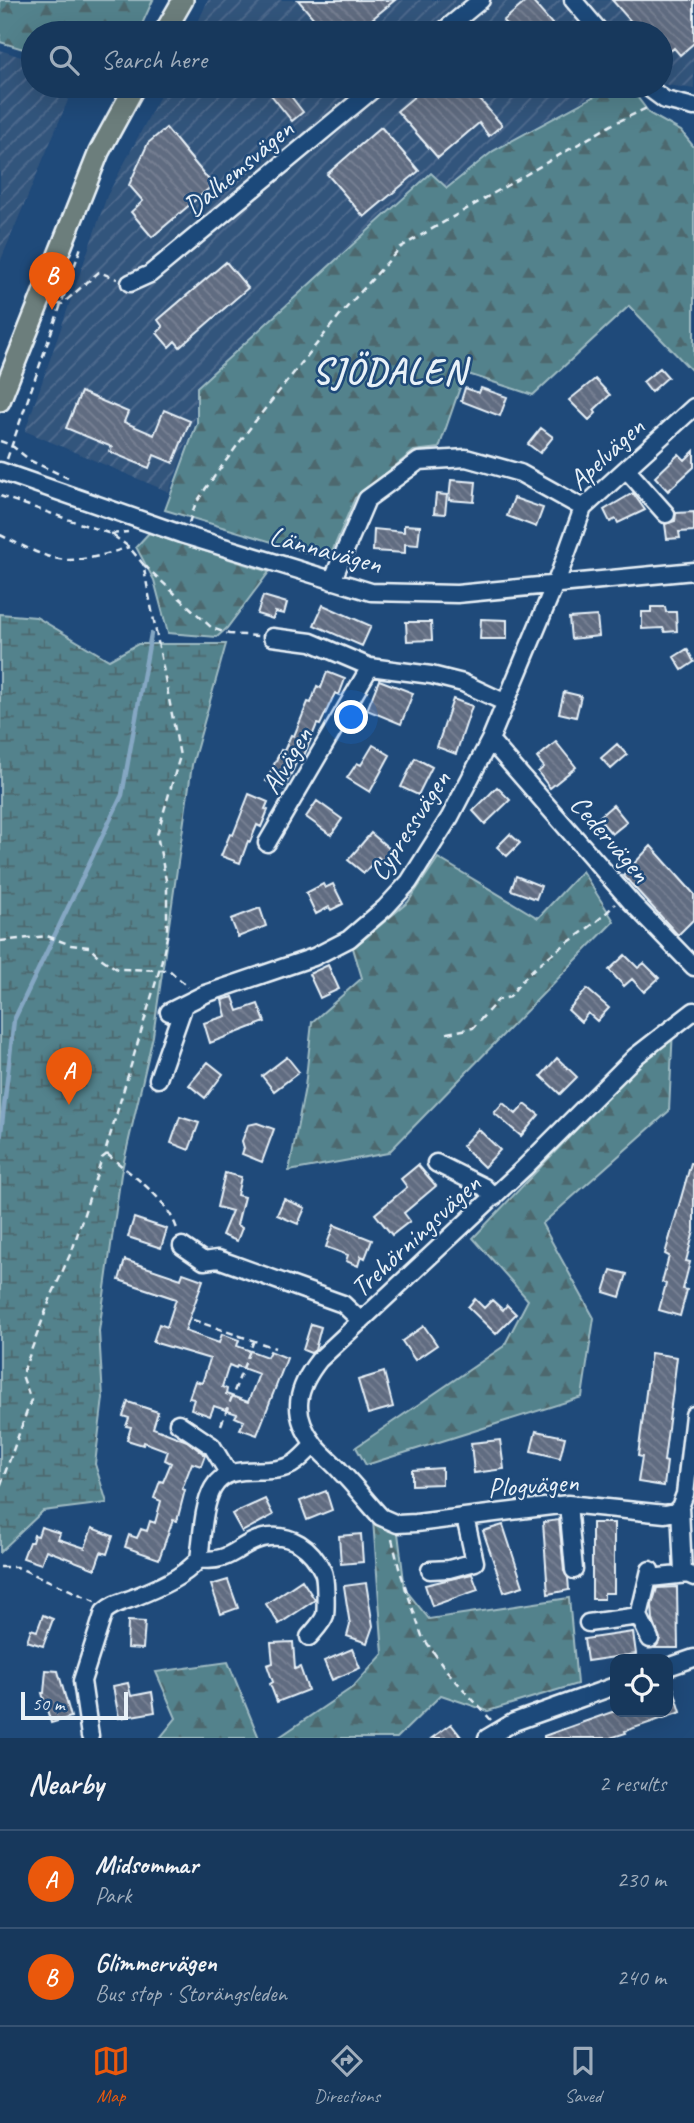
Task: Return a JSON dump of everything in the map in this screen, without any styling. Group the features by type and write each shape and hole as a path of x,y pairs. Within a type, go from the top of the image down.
{"main road":[{"path":"171,21 183,0"},
{"path":"0,401 99,152 128,98"}],"street":[{"path":"456,21 481,0"},
{"path":"573,0 591,21"},
{"name":"Dalhemsvägen","path":"130,283 150,274 363,98"},
{"path":"662,98 694,107"},
{"name":"Apelvägen","path":"553,585 583,508 626,469 691,417"},
{"path":"332,581 367,499 419,461 466,458 520,473 583,508"},
{"path":"626,469 666,514"},
{"name":"Lännavägen","path":"0,471 173,531 370,592 457,594 694,571"},
{"name":"Cypressvägen","path":"183,1005 314,957 349,939 367,926 417,871 450,817 490,740 553,585"},
{"path":"272,638 310,642 370,667 463,683 504,702"},
{"name":"Alvägen","path":"267,843 370,667"},
{"name":"Cedervägen","path":"490,740 624,893 694,967"},
{"path":"158,1079 183,1005"},
{"name":"Trehörningsvägen","path":"389,1522 381,1517 342,1472 314,1445 298,1404 305,1377 319,1360 494,1197 636,1056 694,1010"},
{"path":"436,1164 484,1187 494,1197"},
{"path":"182,1246 204,1261 218,1259 343,1304 360,1321"},
{"path":"691,1575 683,1572 680,1507 685,1494 694,1415"},
{"path":"178,1423 212,1446 229,1474"},
{"path":"90,1736 82,1681 104,1612 110,1606 158,1587 190,1569 199,1559 210,1494 221,1478 255,1469 272,1470 291,1466 314,1445"},
{"path":"568,1504 574,1570"},
{"name":"Plogvägen","path":"389,1522 416,1523 568,1504 666,1514 675,1512 680,1507"},
{"path":"430,1570 449,1569 475,1562 465,1517"},
{"path":"199,1559 221,1559 263,1538 287,1538 307,1547 325,1574 324,1617 309,1637"},
{"path":"650,1639 639,1616 650,1574 691,1575"},
{"path":"588,1623 639,1616"},
{"path":"673,1665 694,1658"},
{"path":"487,1738 505,1734 514,1722 610,1688"}],"path":[{"path":"193,528 187,526 195,505 206,488 339,316 401,247 613,124 665,100"},
{"path":"11,445 82,243"},
{"path":"54,304 62,304 99,272 130,283"},
{"path":"0,441 11,445 31,461 68,478"},
{"path":"0,496 110,534 130,547 144,564 212,628 229,634 272,638"},
{"path":"44,510 46,505"},
{"path":"0,535 57,559 94,558 130,547"},
{"path":"144,564 180,756 157,835 167,885 167,937 106,1149 107,1154 154,1194 167,1209 173,1217 182,1246"},
{"path":"446,1032 473,1028 498,1000 510,997 527,974 608,911 624,893"},
{"path":"0,941 47,936 89,947 117,969 169,970 176,976 183,1005"},
{"path":"0,1487 31,1400 22,1375 51,1297 73,1248 102,1158 107,1154"},
{"path":"193,1320 275,1348"},
{"path":"221,1425 254,1340"},
{"path":"389,1522 399,1567 422,1636 473,1702 505,1734"},
{"path":"0,1567 18,1567 78,1596 110,1606"}],"shaded area":[{"path":"208,0 694,0 694,89 673,86 673,21 198,21"},
{"path":"0,50 21,57 21,98 69,98 0,262"},
{"path":"159,98 587,98 492,150 446,187 431,171 196,386 195,422 169,492 25,431 107,196"}],"green space":[{"path":"0,0 153,0 143,21 21,21 21,48 0,42"},
{"path":"591,98 638,98 650,114 681,131 694,147 694,373 629,306 533,395 465,373 439,448 414,451 355,498 329,559 165,510 197,423 197,387 431,173 447,188 493,151"},
{"path":"149,533 269,572 227,628 217,637 168,633 154,580 136,547"},
{"path":"0,614 36,617 109,660 138,644 226,644 192,765 153,1036 121,1174 99,1331 103,1398 95,1464 107,1503 43,1511 0,1552"},
{"path":"438,858 538,918 582,871 614,921 388,1153 289,1171 305,1087 312,1022 362,978 353,948 408,902"},
{"path":"673,1028 669,1111 542,1224 594,1318 582,1397 366,1465 356,1447 504,1346 528,1300 473,1238"},
{"path":"373,1520 398,1533 405,1589 429,1619 569,1598 577,1684 488,1711 441,1695 397,1738 278,1738 353,1687 383,1654"},
{"path":"228,1662 259,1738 160,1738 176,1718 156,1672"}],"building":[{"path":"298,0 395,0 370,21 316,21"},
{"path":"531,0 549,21 503,21"},
{"path":"612,0 694,0 694,43 680,55 673,49 673,21 630,21"},
{"path":"274,98 292,98 303,112 292,121"},
{"path":"413,98 478,98 502,125 489,136 479,123 438,158 397,111"},
{"path":"381,127 419,171 364,217 327,174"},
{"path":"166,128 213,185 152,237 131,212 143,201 129,185 148,143"},
{"path":"226,262 248,288 180,347 175,341 169,347 157,333 163,327 158,320"},
{"path":"660,368 668,377 651,392 643,382"},
{"path":"595,379 610,395 594,410 596,413 589,420 569,400"},
{"path":"465,388 479,393 481,388 507,397 500,416 461,401"},
{"path":"81,392 128,412 124,422 154,435 164,410 190,421 173,463 154,455 149,468 110,452 112,447 66,428"},
{"path":"541,428 553,437 540,453 528,444"},
{"path":"694,451 694,467 668,491 655,477 679,454 685,460"},
{"path":"451,480 476,482 474,502 449,500"},
{"path":"633,493 645,510 618,523 616,519 610,522 604,510"},
{"path":"436,494 447,495 445,514 434,513"},
{"path":"514,498 543,508 536,527 507,516"},
{"path":"694,512 694,531 679,532 680,538 667,539 665,524 675,521 676,513"},
{"path":"404,525 420,526 418,545 405,544 405,553 373,551 374,529 404,532"},
{"path":"263,596 287,603 284,614 275,612 273,619 257,614"},
{"path":"323,605 371,626 362,646 314,625"},
{"path":"651,607 665,607 666,612 676,612 677,631 665,632 663,628 642,629 642,612 651,612"},
{"path":"597,616 599,636 571,639 569,618"},
{"path":"481,619 507,620 507,639 480,639"},
{"path":"406,622 431,622 432,640 407,641"},
{"path":"687,649 694,662 682,670 674,657"},
{"path":"327,672 345,679 339,695 335,693 320,725 317,724 303,758 299,757 284,789 266,781 281,750 284,751 291,735 294,736 317,686 321,688"},
{"path":"379,680 413,693 401,724 367,710"},
{"path":"564,692 581,696 576,717 559,713"},
{"path":"453,699 472,706 456,754 437,747"},
{"path":"556,742 576,767 550,788 538,772 544,767 537,758"},
{"path":"617,744 627,755 611,769 601,758"},
{"path":"373,745 390,755 370,792 347,778 357,763 361,765"},
{"path":"415,758 432,767 418,795 401,787"},
{"path":"497,787 510,800 485,824 473,811"},
{"path":"249,794 268,802 265,809 268,810 261,827 257,825 250,842 248,841 240,863 221,856 230,834 233,835"},
{"path":"317,801 342,819 331,835 306,817"},
{"path":"613,805 627,822 612,834 598,818"},
{"path":"371,833 391,850 383,861 378,857 364,873 348,860"},
{"path":"510,834 520,843 507,856 497,847"},
{"path":"651,846 694,894 694,919 678,935 623,875"},
{"path":"516,876 541,886 536,899 511,890"},
{"path":"323,884 325,888 333,884 343,904 316,914 306,893"},
{"path":"260,908 266,926 238,937 231,919"},
{"path":"625,955 638,968 644,963 659,978 644,992 632,979 624,986 609,970"},
{"path":"328,965 339,989 320,998 309,974"},
{"path":"587,989 609,1008 597,1021 588,1013 581,1022 568,1010"},
{"path":"233,997 238,1011 258,1004 265,1022 210,1043 204,1023 226,1016 222,1000"},
{"path":"287,1057 299,1072 274,1091 262,1076"},
{"path":"557,1058 577,1077 560,1094 541,1076"},
{"path":"208,1062 223,1074 205,1098 189,1085"},
{"path":"503,1103 516,1114 525,1104 539,1115 521,1136 494,1113"},
{"path":"180,1117 199,1123 189,1150 171,1143"},
{"path":"257,1123 274,1129 262,1162 242,1154 242,1141 248,1125"},
{"path":"478,1129 500,1150 484,1167 462,1146"},
{"path":"691,1163 694,1163 694,1231 686,1261 690,1262 683,1289 687,1290 680,1316 659,1310 666,1284 662,1282 669,1256 665,1254"},
{"path":"418,1165 436,1186 404,1213 410,1221 392,1235 375,1214 407,1187 401,1179"},
{"path":"225,1173 241,1177 237,1195 244,1197 237,1225 242,1228 237,1241 222,1235 232,1211 217,1207"},
{"path":"284,1199 305,1208 298,1224 277,1215"},
{"path":"134,1218 167,1229 161,1248 128,1237"},
{"path":"334,1225 372,1240 365,1258 361,1256 358,1266 346,1261 348,1255 326,1247"},
{"path":"125,1260 181,1279 183,1273 203,1280 185,1331 219,1343 222,1334 239,1340 237,1346 267,1357 270,1351 287,1358 257,1435 240,1429 244,1421 235,1417 237,1414 214,1406 210,1416 191,1409 194,1399 189,1398 195,1381 202,1383 210,1359 153,1342 159,1324 167,1327 176,1299 119,1280","holes":["229,1365 236,1368 237,1366 259,1374 248,1402 226,1394 227,1389 222,1387"]},
{"path":"611,1270 627,1274 620,1297 604,1292"},
{"path":"475,1299 484,1308 492,1300 503,1310 507,1305 516,1314 496,1334 468,1307"},
{"path":"311,1324 321,1327 315,1350 311,1353 303,1350"},
{"path":"424,1326 437,1345 415,1360 402,1341"},
{"path":"651,1353 677,1357 664,1461 667,1462 664,1486 638,1482 642,1457 638,1456"},
{"path":"384,1372 393,1407 368,1414 358,1380"},
{"path":"128,1402 158,1412 153,1428 187,1441 205,1455 201,1466 192,1463 182,1489 185,1490 177,1521 173,1520 159,1559 125,1547 129,1535 137,1538 141,1529 147,1531 150,1521 155,1523 161,1501 154,1498 171,1463 165,1460 168,1451 144,1442 143,1445 127,1440 131,1427 126,1426 129,1418 123,1416"},
{"path":"536,1431 565,1437 560,1458 531,1451"},
{"path":"500,1440 504,1469 474,1473 471,1443"},
{"path":"442,1468 442,1484 412,1485 412,1470"},
{"path":"326,1491 332,1510 307,1520 300,1501"},
{"path":"265,1499 273,1515 242,1532 232,1514"},
{"path":"559,1520 564,1571 569,1590 548,1594 543,1522"},
{"path":"592,1523 614,1523 614,1593 604,1593 604,1599 592,1599"},
{"path":"503,1525 523,1586 504,1592 483,1531"},
{"path":"41,1527 60,1533 58,1539 85,1548 92,1528 113,1536 107,1554 101,1552 95,1569 46,1550 41,1564 23,1558 29,1542 32,1542 34,1535 38,1536"},
{"path":"361,1534 363,1562 341,1564 339,1536"},
{"path":"472,1574 478,1590 432,1606 425,1585"},
{"path":"228,1580 238,1608 221,1614 211,1585"},
{"path":"302,1580 315,1600 279,1624 266,1604"},
{"path":"366,1583 373,1626 367,1643 347,1636 350,1625 344,1586"},
{"path":"677,1587 678,1648 655,1648 660,1639 653,1620 652,1605 657,1588"},
{"path":"43,1615 53,1619 43,1646 27,1641 31,1629 37,1631"},
{"path":"128,1621 145,1622 143,1649 127,1648"},
{"path":"633,1632 636,1654 610,1654 610,1658 587,1661 584,1639"},
{"path":"293,1642 295,1669 300,1667 308,1690 277,1702 267,1665 273,1663 271,1643"},
{"path":"352,1649 360,1668 332,1680 324,1661"},
{"path":"46,1670 58,1671 71,1717 51,1723 42,1693"},
{"path":"128,1683 131,1696 152,1692 155,1712 119,1718 113,1686"},
{"path":"673,1687 681,1712 673,1715"},
{"path":"610,1713 610,1717 666,1717 610,1738 544,1736"},
{"path":"451,1724 462,1738 432,1738"}],"waterway":[{"path":"0,1141 14,1020 122,795 151,634"}],"place":[{"name":"Glimmervägen","path":"52,310"},
{"name":"Midsommar","path":"69,1105"}],"district":[{"name":"SJÖDALEN","path":"390,371"}]}
